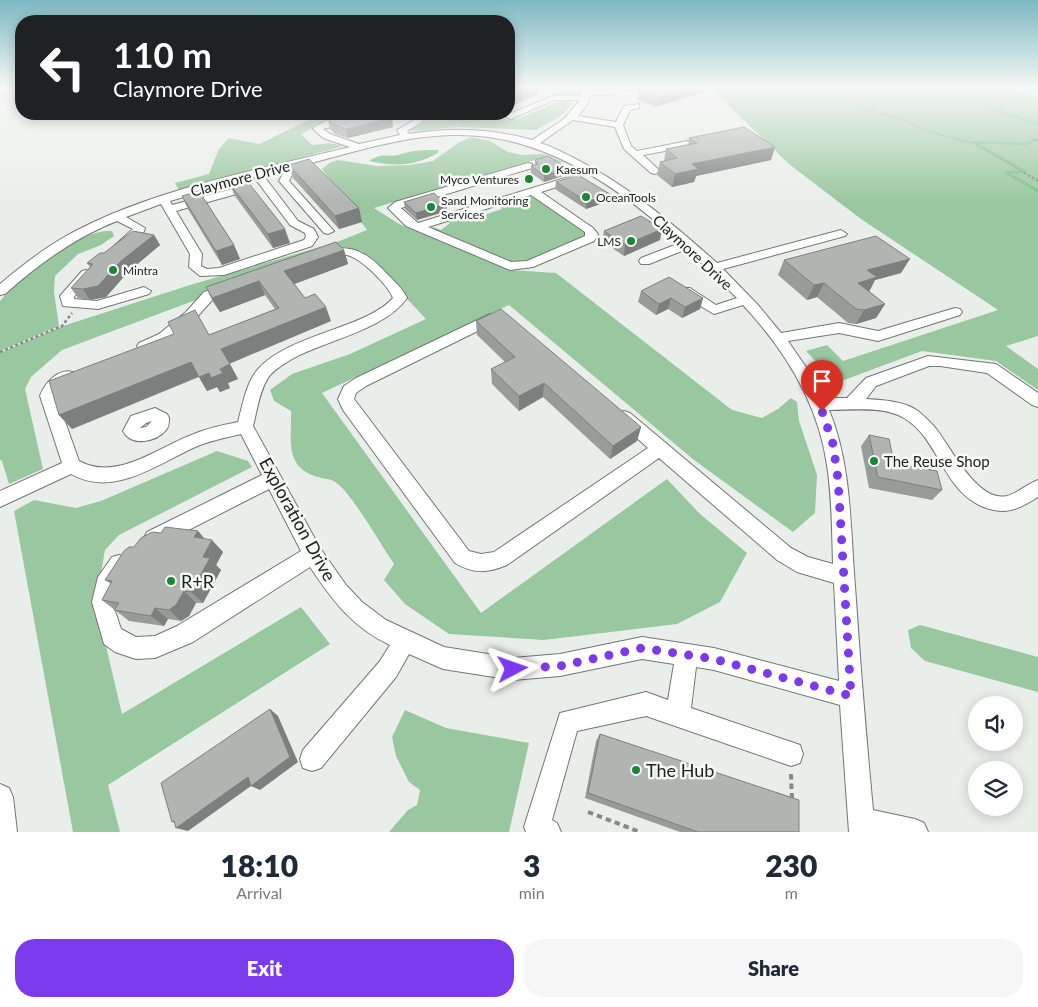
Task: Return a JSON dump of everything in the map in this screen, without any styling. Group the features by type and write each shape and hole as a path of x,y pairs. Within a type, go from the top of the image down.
{"street":[{"path":"323,126 318,130 326,138 349,142 358,148"},
{"path":"406,137 402,130 409,126"},
{"path":"534,143 558,126"},
{"path":"618,126 627,147 655,171"},
{"name":"Claymore Drive","path":"0,292 19,274 53,249 116,216 165,198 259,179 292,165 406,137 442,132 474,132 504,135 534,143 591,172 636,201 688,244 745,300 799,368 819,404 836,458 851,696"},
{"path":"634,154 718,138"},
{"path":"292,165 284,181 328,231"},
{"path":"528,166 394,206 394,210 405,221 418,228 514,266 529,264 590,238 592,234 589,230 534,192"},
{"path":"418,228 591,172"},
{"path":"165,198 196,254 195,267 204,273 220,272 310,241 312,237 310,231 294,223 259,179"},
{"path":"478,181 504,201"},
{"path":"111,253 139,230 137,226 116,216"},
{"path":"645,262 688,244"},
{"path":"80,372 63,379 51,387 48,396 72,466 81,474 92,477 114,476 201,438 245,426 256,386 264,373 277,360 391,310 398,304 400,298 398,292 358,253 342,249 314,257"},
{"path":"95,265 66,296 68,302 79,305 103,304 144,291"},
{"path":"671,282 714,310 745,300"},
{"path":"133,350 164,338 191,315 209,295 244,283"},
{"path":"777,338 839,328 878,336 955,312"},
{"path":"511,320 500,315 361,382 350,390 346,399 349,406 462,557 468,561 484,563 500,559 660,449"},
{"path":"846,405 860,398 865,386 870,382 933,360 991,368 1038,402"},
{"path":"608,404 784,554 804,565 844,578"},
{"path":"846,405 887,407 908,413 928,430 956,476 965,487 992,503 1007,504 1038,488"},
{"name":"Exploration Drive","path":"245,426 313,554 339,592 355,609 378,628 443,658 513,669 560,666 642,648 714,659 851,696"},
{"path":"150,433 158,457"},
{"path":"0,499 72,466"},
{"path":"274,478 135,550 117,567 105,584 102,602 112,636 123,644 136,648 155,647 185,634 313,554"},
{"path":"312,759 388,669 405,640"},
{"path":"678,715 686,655"},
{"path":"851,696 861,827 915,832"},
{"path":"548,832 537,827 568,721 646,704 791,754"},
{"path":"0,797 4,832"}],"lane":[{"path":"714,268 841,234"},
{"path":"819,404 846,405"}],"path":[{"path":"915,126 930,132 973,143 988,150 1008,165 1038,181"},
{"path":"1032,139 1038,140"},
{"path":"0,352 62,326 79,305"},
{"path":"791,754 792,806"},
{"path":"588,812 640,832"}],"shaded area":[{"path":"297,126 317,126 301,134 312,145 330,143 344,146 179,190 175,183 209,174 219,149 229,138 259,144"},
{"path":"419,126 543,126 536,130 457,127 413,131 409,129"},
{"path":"750,126 1038,126 1038,336 1006,346 1038,369 1038,390 996,361 922,351 836,383 806,351 827,345 843,361 998,310 861,219 789,164"},
{"path":"471,137 490,141 508,152 522,155 543,154 563,162 556,163 541,158 374,208 399,224 510,270 556,273 732,410 762,418 778,409 791,398 797,402 799,421 817,475 815,513 793,532 694,460 509,305 322,393 481,613 667,479 700,514 747,553 720,602 677,624 544,640 449,634 405,604 384,580 394,564 352,499 336,482 312,475 297,464 291,448 291,411 274,401 270,390 292,374 350,354 426,319 362,251 342,247 332,249 62,350 31,377 25,389 43,469 9,484 2,461 0,460 0,353 63,326 190,285 337,242 367,230 322,169 331,162 338,160 377,166 410,165 433,161 458,143"},
{"path":"419,150 438,150 438,153 413,163 396,165 369,161 383,156"},
{"path":"530,196 536,198 584,231 586,234 584,238 527,262 515,264 433,229 433,227 441,230 450,223 446,221 476,212 481,216 502,209 498,205"},
{"path":"112,231 114,236 101,245 78,254 55,276 54,292 59,326 0,351 0,301 34,267 48,257 76,240"},
{"path":"217,451 248,461 252,467 119,535 105,550 98,589 97,608 122,714 301,607 330,644 108,785 120,832 73,832 14,511 34,500 76,508 101,501"},
{"path":"920,625 1038,657 1038,692 925,661 911,648 908,630"},
{"path":"405,710 446,728 529,743 509,832 389,832 408,810 417,805 420,790 409,782 396,756 392,737"}],"building":[{"path":"338,126 359,126 346,129"},
{"path":"744,127 775,147 692,164 698,169 675,174 660,162 677,158 666,149 697,143 689,138"},
{"path":"548,156 567,168 544,175 531,166 538,164 535,160"},
{"path":"309,159 359,208 335,216 289,165"},
{"path":"578,175 610,194 587,202 556,182"},
{"path":"244,177 285,229 268,234 229,183"},
{"path":"199,191 234,245 216,251 182,196"},
{"path":"434,193 446,204 416,213 404,202"},
{"path":"641,216 662,229 625,245 604,231"},
{"path":"133,231 154,235 121,261 98,286 83,289 71,288 93,264 87,263"},
{"path":"876,236 910,259 867,270 877,277 858,283 885,304 864,310 856,309 824,283 814,285 784,260"},
{"path":"336,242 344,250 284,271 305,298 315,294 326,307 221,349 230,364 220,369 223,373 211,378 209,373 199,377 191,362 59,415 49,381 174,334 168,322 195,310 209,335 279,308 259,281 212,298 206,287"},
{"path":"669,277 703,298 685,307 671,298 659,304 641,291"},
{"path":"501,309 641,427 613,446 544,383 519,396 491,369 515,357 476,321"},
{"path":"869,435 889,439 894,463 937,471 942,490 878,477"},
{"name":"R+R","path":"165,527 198,531 194,537 212,540 203,557 210,558 191,592 184,591 176,605 169,610 155,608 151,616 114,610 119,603 102,600 112,581 105,580 124,551 129,547 134,547 141,538 152,532 161,533"},
{"path":"270,709 290,757 251,786 248,777 176,828 174,821 172,822 161,783"},
{"name":"The Hub","path":"600,734 799,800 799,832 698,832 588,793"}],"waterway":[{"path":"1026,172 974,142 1026,144 1038,139"},
{"path":"1007,173 1025,172"},
{"path":"1007,173 1038,191"}],"place":[{"name":"Kaesum","path":"546,169"},
{"name":"Myco Ventures","path":"529,179"},
{"name":"OceanTools","path":"586,197"},
{"name":"Sand Monitoring Services","path":"431,207"},
{"name":"LMS","path":"631,241"},
{"name":"Mintra","path":"113,270"},
{"name":"The Reuse Shop","path":"874,461"},
{"name":"R+R","path":"171,581"},
{"name":"The Hub","path":"636,770"}],"route":[{"path":"513,669 560,666 642,648 714,659 851,696 836,458 822,411"}]}
